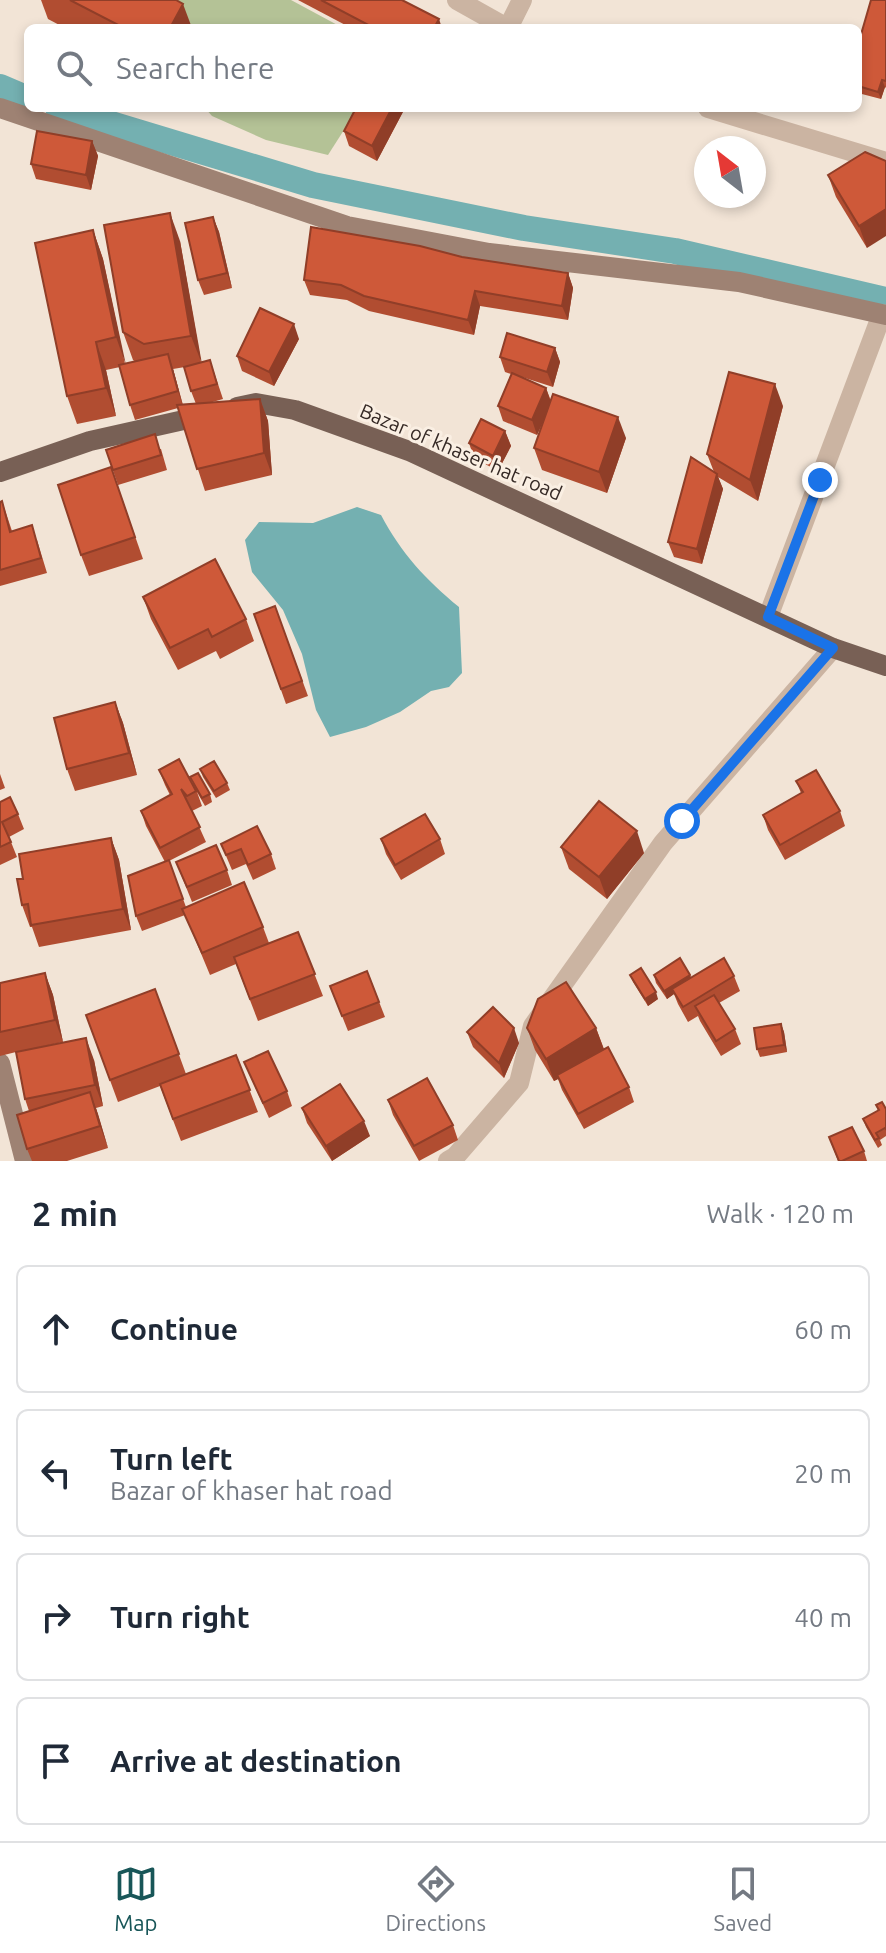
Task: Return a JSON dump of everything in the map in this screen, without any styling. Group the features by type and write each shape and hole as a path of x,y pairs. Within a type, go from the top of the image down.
{"main road":[{"name":"Bazar of khaser hat road","path":"0,472 90,441 256,403 295,410 409,451 833,648 886,666"}],"street":[{"path":"457,0 501,24"},
{"path":"510,24 522,0"},
{"path":"0,108 347,226 489,253 739,282 884,315 768,617"},
{"path":"721,112 886,162"},
{"path":"448,1161 455,1157 519,1083 533,1026 663,843 833,648"},
{"path":"0,1063 25,1161"}],"green space":[{"path":"140,0 291,0 336,24 187,24 160,17"},
{"path":"208,112 355,112 328,155 266,140"}],"water":[{"path":"357,507 381,515 415,565 459,607 462,673 449,687 431,691 400,712 366,727 330,737 316,710 302,654 283,610 252,572 245,540 259,522 313,523"}],"building":[{"path":"70,0 176,0 183,4 172,24 116,24"},
{"path":"321,0 402,0 439,19 436,24 366,24"},
{"path":"871,0 886,0 886,81 882,80 878,92 862,87 862,31"},
{"path":"354,112 390,112 372,146 344,131"},
{"path":"37,131 92,141 86,175 31,164"},
{"path":"865,152 886,161 886,209 859,226 828,175"},
{"path":"170,213 191,336 144,344 123,332 104,225"},
{"path":"213,217 227,273 198,280 185,223"},
{"path":"311,227 420,246 462,257 568,273 562,306 475,291 468,320 364,296 341,285 304,280"},
{"path":"93,230 116,337 96,342 106,388 67,396 35,243"},
{"path":"260,308 294,324 269,372 237,356"},
{"path":"507,333 555,348 547,372 500,357"},
{"path":"168,354 178,391 130,405 119,365"},
{"path":"210,360 217,384 191,391 184,367"},
{"path":"729,372 775,384 750,480 707,454"},
{"path":"512,373 546,388 532,420 498,406"},
{"path":"553,394 618,417 599,472 534,448"},
{"path":"260,399 264,453 197,469 177,405"},
{"path":"481,419 505,431 493,456 469,443"},
{"path":"155,434 161,455 113,470 106,450"},
{"path":"691,457 717,474 697,549 668,542"},
{"path":"111,467 135,537 81,555 58,485"},
{"path":"2,501 10,532 32,525 41,558 0,570"},
{"path":"215,559 246,619 212,637 208,629 170,648 143,597"},
{"path":"275,606 302,681 281,689 254,614"},
{"path":"115,702 129,753 67,769 54,718"},
{"path":"179,759 196,791 187,796 181,789 200,827 160,848 141,811 172,794 159,770"},
{"path":"214,761 227,783 214,791 200,769"},
{"path":"816,770 840,811 780,845 763,815 803,792 796,781"},
{"path":"198,773 210,794 202,798 190,777"},
{"path":"10,797 18,814 2,822 11,842 0,847 0,802"},
{"path":"599,801 637,831 599,877 561,847"},
{"path":"425,814 440,839 395,865 381,839"},
{"path":"257,826 271,854 248,865 241,849 226,855 221,844"},
{"path":"111,838 123,909 31,925 28,904 22,905 17,879 23,879 19,854"},
{"path":"216,845 227,870 187,887 176,862"},
{"path":"169,860 183,899 136,916 128,876"},
{"path":"244,882 263,927 202,953 182,909"},
{"path":"298,932 315,974 250,999 234,957"},
{"path":"680,958 690,975 664,991 654,975"},
{"path":"724,958 734,976 683,1007 672,989"},
{"path":"641,968 656,992 645,999 630,975"},
{"path":"367,971 379,1002 342,1016 330,986"},
{"path":"45,973 55,1020 0,1032 0,983"},
{"path":"566,982 596,1028 546,1059 527,1028 538,999"},
{"path":"155,989 179,1054 110,1080 86,1015"},
{"path":"714,995 735,1029 716,1041 695,1006"},
{"path":"493,1007 514,1028 499,1063 467,1032"},
{"path":"781,1024 784,1045 757,1049 754,1028"},
{"path":"86,1038 95,1085 25,1099 16,1052"},
{"path":"608,1047 629,1087 578,1114 557,1075"},
{"path":"268,1051 287,1091 263,1103 244,1062"},
{"path":"236,1055 250,1090 173,1119 160,1084"},
{"path":"427,1078 453,1125 414,1146 388,1100"},
{"path":"340,1084 364,1121 326,1146 302,1108"},
{"path":"90,1092 100,1126 27,1149 17,1115"},
{"path":"882,1102 886,1109 886,1129 876,1133 879,1138 875,1140 863,1119 879,1110 876,1105"},
{"path":"852,1127 864,1151 839,1161 829,1137"}],"waterway":[{"path":"0,87 24,97"},
{"path":"71,112 313,185 524,228 675,251 886,300"}],"route":[{"path":"682,821 833,648 768,617 820,480"}]}
